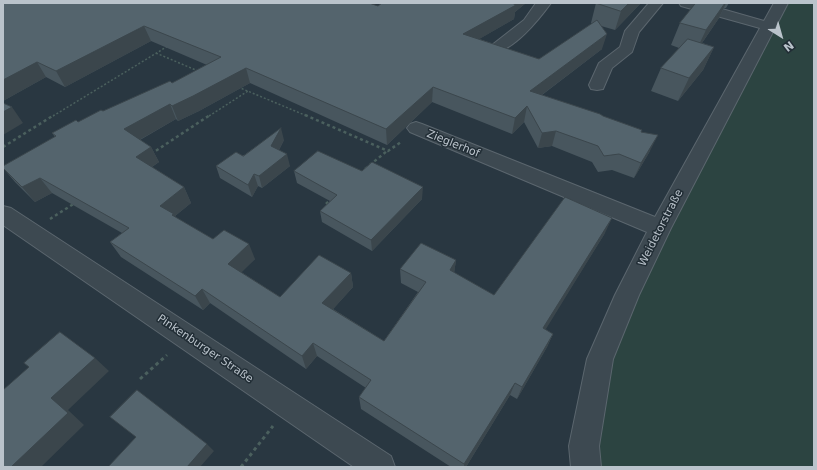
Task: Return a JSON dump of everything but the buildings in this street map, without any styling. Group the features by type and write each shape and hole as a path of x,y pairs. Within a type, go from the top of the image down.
{"street":[{"path":"497,48 529,23 544,3"},
{"path":"597,85 605,66 627,49 632,31 656,3"},
{"path":"686,3 768,26"},
{"name":"Weidetorstraße","path":"586,467 584,446 600,359 627,295 660,228 781,3"},
{"name":"Zieglerhof","path":"416,128 660,228"},
{"name":"Pinkenburger Straße","path":"5,218 30,232 380,467"}],"path":[{"path":"3,148 170,44"},
{"path":"156,53 200,72"},
{"path":"235,86 388,151"},
{"path":"149,155 248,91"},
{"name":"Zieglerhof","path":"363,170 379,156 398,145 416,128"},
{"path":"326,204 336,194"},
{"path":"30,232 76,202"},
{"path":"140,379 186,337"},
{"path":"241,467 289,406"}],"green space":[{"path":"781,3 814,3 814,467 586,467 600,359"}]}
